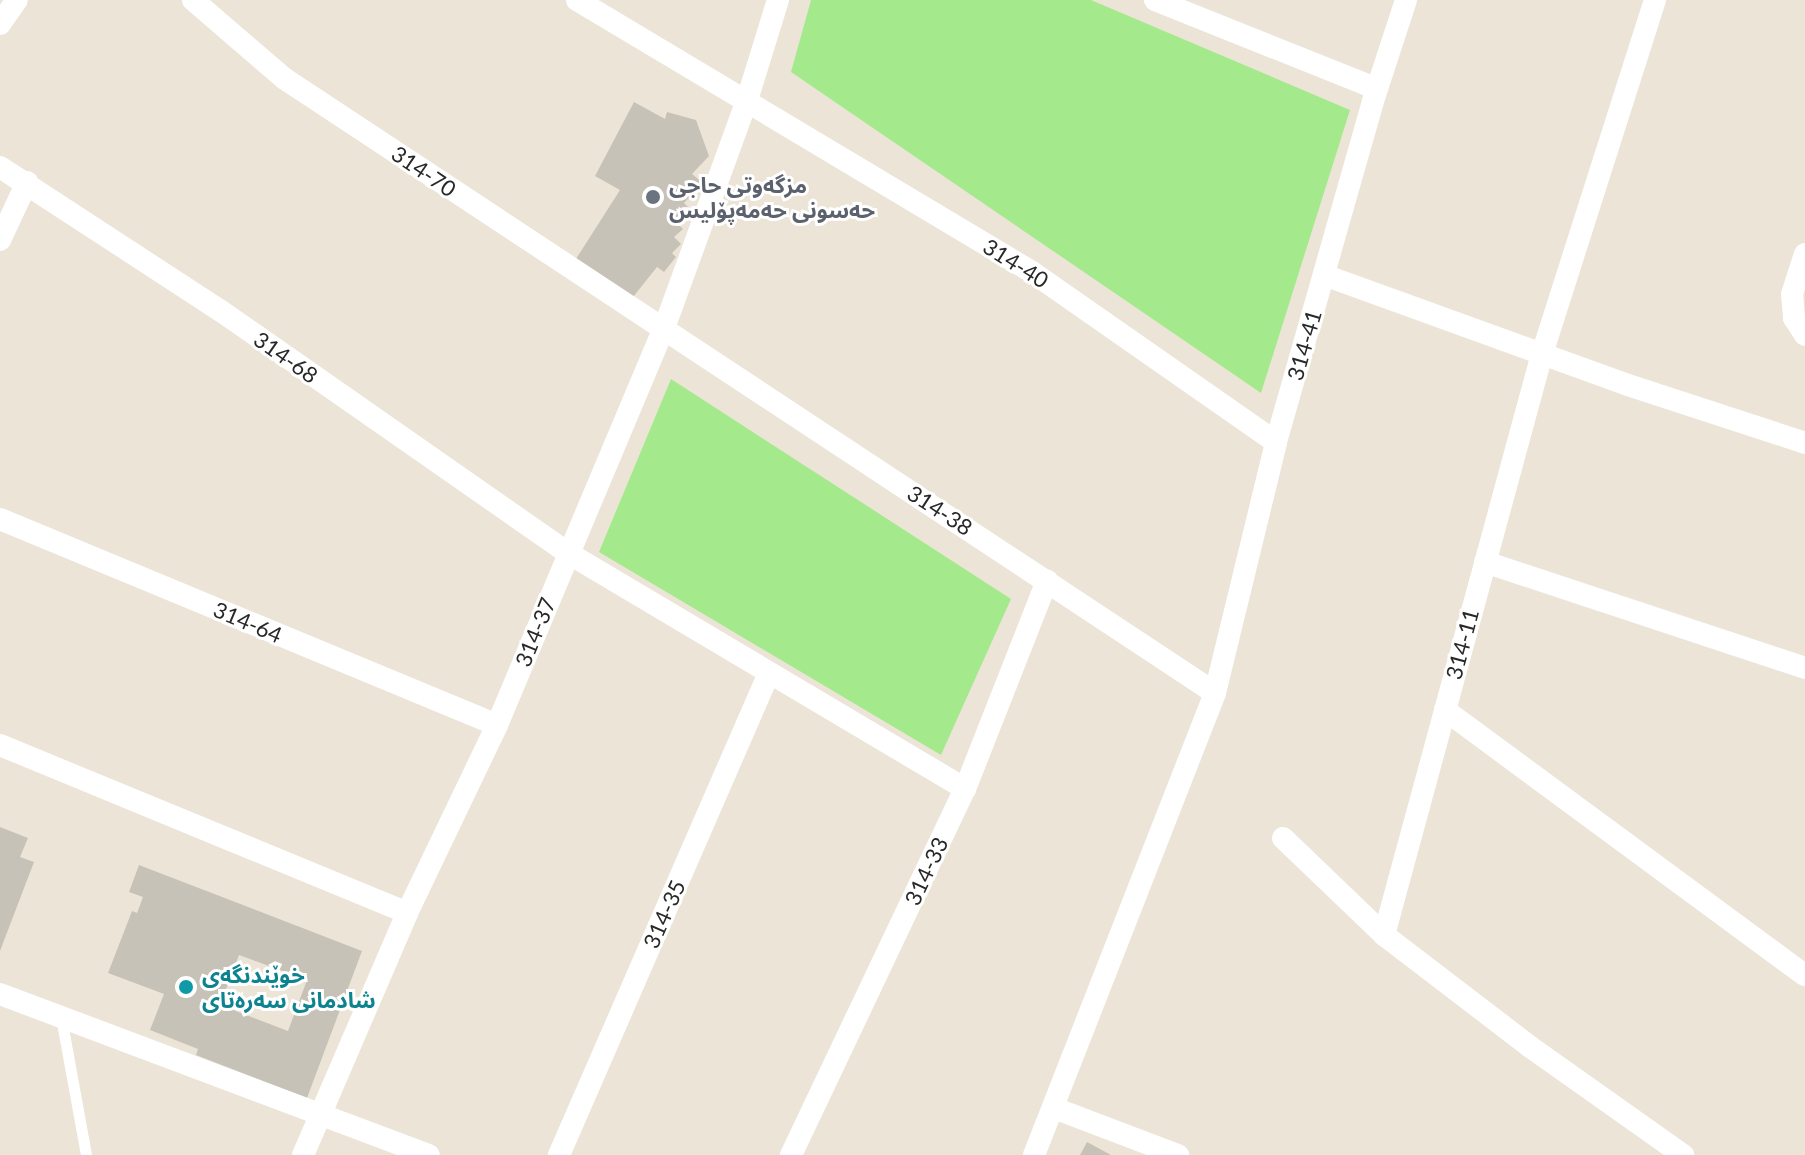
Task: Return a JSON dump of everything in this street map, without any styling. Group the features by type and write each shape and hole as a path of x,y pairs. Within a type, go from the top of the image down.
{"street":[{"path":"0,24 17,0"},
{"name":"314-70","path":"193,0 285,79 663,331"},
{"name":"314-40","path":"577,0 1032,272 1276,442"},
{"name":"314-37","path":"303,1155 407,913 497,725 663,331 747,100 778,0"},
{"path":"1155,0 1377,89"},
{"name":"314-41","path":"1034,1155 1215,693 1276,442 1377,89 1406,0"},
{"name":"314-11","path":"1384,935 1542,354 1655,0"},
{"name":"314-68","path":"0,167 221,311 568,553 965,789"},
{"path":"0,240 27,182"},
{"path":"1805,254 1792,294 1794,318 1805,335"},
{"path":"1324,275 1542,354 1805,443"},
{"name":"314-38","path":"663,331 1215,693"},
{"name":"314-64","path":"0,519 497,725"},
{"path":"1485,562 1805,668"},
{"name":"314-33","path":"791,1155 965,789 1047,581"},
{"name":"314-35","path":"559,1155 769,673"},
{"path":"1445,710 1805,975"},
{"path":"0,745 407,913"},
{"path":"1283,838 1384,935 1529,1046 1683,1155"},
{"path":"0,994 429,1155"},
{"path":"1054,1108 1178,1155"}],"lane":[{"path":"61,1017 86,1155"}],"green space":[{"path":"811,0 1091,0 1350,110 1261,393 791,72"},
{"path":"671,379 1011,599 941,755 599,552"}],"building":[{"name":"مزگەوتی حاجی حەسونی حەمەپۆلیس","path":"634,102 665,119 667,112 696,120 709,156 692,174 703,183 684,203 690,209 676,222 683,229 674,237 681,244 672,253 676,257 664,272 657,267 629,302 574,262 620,190 595,176"},
{"path":"0,827 28,838 20,857 34,862 0,951"},
{"name":"خوێندنگەی شادمانی سەرەتای","path":"139,865 362,951 307,1098 196,1055 198,1049 150,1030 164,994 108,973 132,911 137,913 143,897 129,892","holes":["239,955 307,980 288,1031 220,1005"]},
{"path":"1087,1142 1111,1155 1080,1155"}],"place":[{"name":"مزگەوتی حاجی حەسونی حەمەپۆلیس","path":"653,197"},
{"name":"خوێندنگەی شادمانی سەرەتای","path":"186,987"}]}
